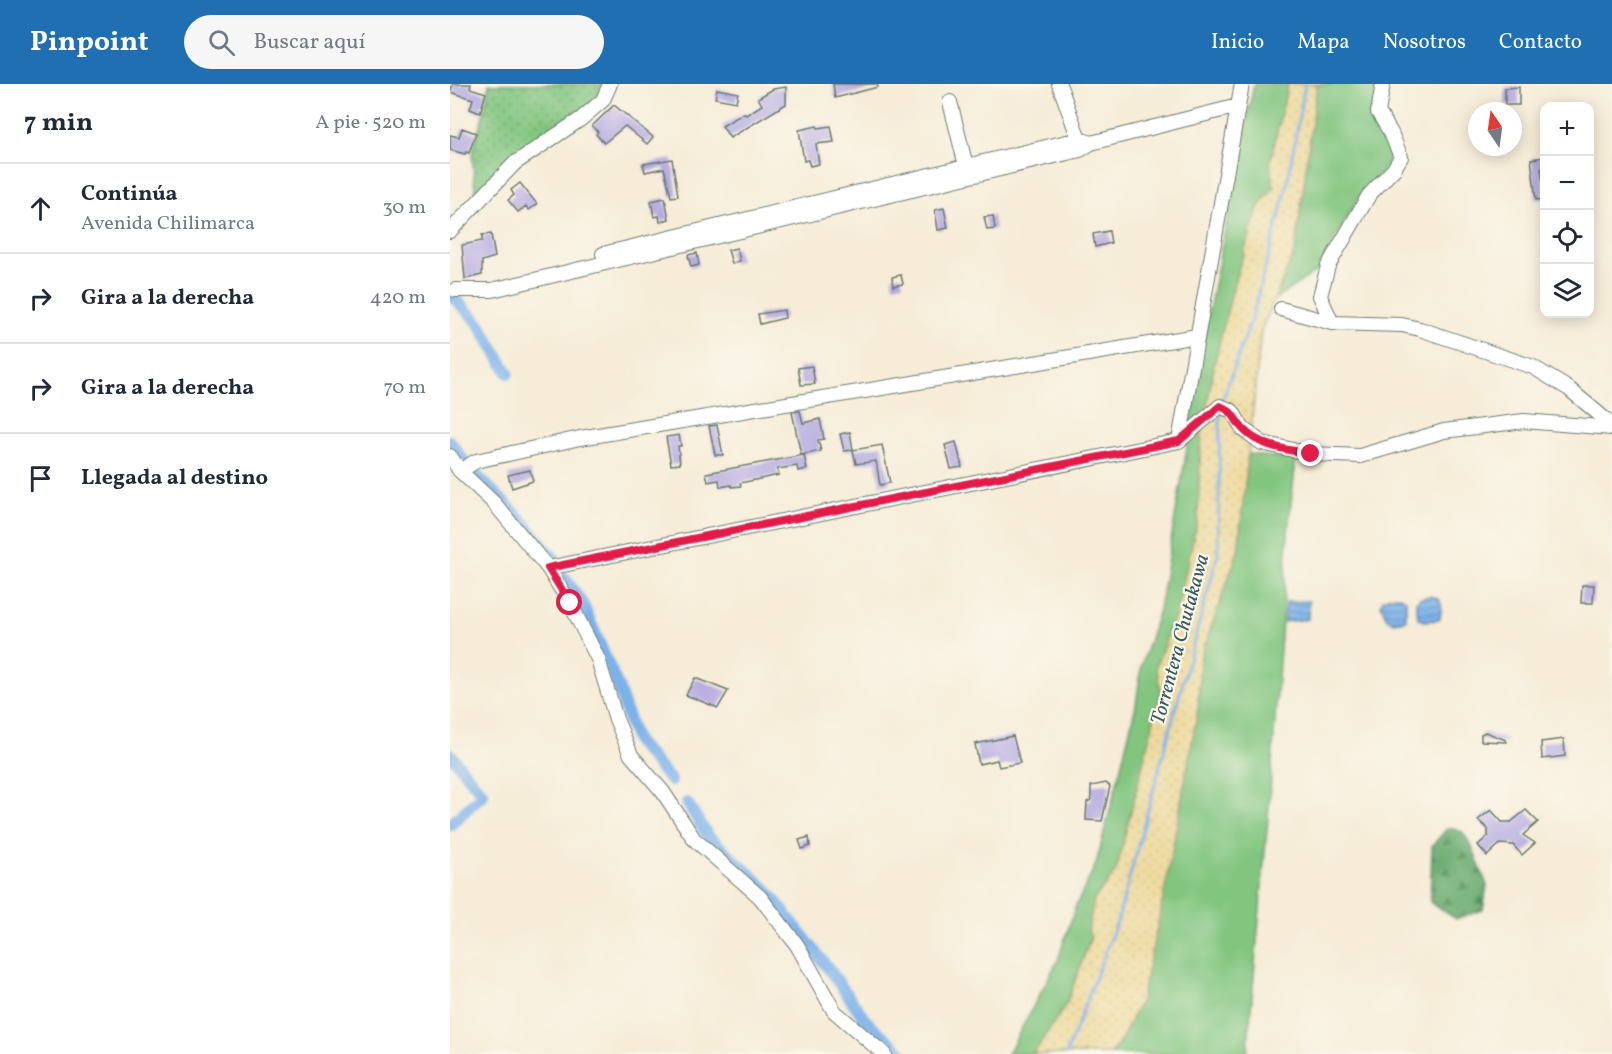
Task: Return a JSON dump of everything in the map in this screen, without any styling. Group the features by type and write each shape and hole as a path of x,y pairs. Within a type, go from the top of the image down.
{"street":[{"path":"450,231 515,163 581,118 603,100 610,84"},
{"path":"1059,84 1085,141"},
{"path":"1179,441 1242,84"},
{"path":"1332,323 1320,297 1328,266 1369,195 1394,169 1401,157 1391,133 1378,112 1383,84"},
{"path":"950,102 966,166"},
{"path":"452,291 966,166 1238,106"},
{"path":"452,291 492,290 1080,150 1085,141"},
{"path":"1281,309 1332,323 1402,325 1420,329 1533,368 1569,389 1612,427"},
{"path":"460,471 476,461 580,438 1197,336"},
{"path":"548,568 1179,441 1220,406 1232,411 1243,429 1262,443 1311,454 1360,456 1444,431 1524,421 1612,427"},
{"path":"450,456 460,471 494,503 548,568 570,603 598,659 616,719 631,755 663,792 694,839 760,897 797,945 834,1011 884,1054"}],"green space":[{"path":"489,84 602,84 596,98 576,116 500,167 475,191 472,153 485,109"},
{"path":"1254,84 1288,84 1270,163 1274,187 1259,206 1235,280 1215,361 1201,439 1198,519 1176,614 1156,666 1161,692 1116,871 1094,900 1091,937 1067,1003 1033,1054 1008,1054 1058,960 1075,908 1096,864 1117,783 1136,705 1141,667 1159,610 1186,454 1198,366"},
{"path":"1317,84 1377,84 1373,114 1393,156 1358,198 1318,270 1275,299 1295,251"},
{"path":"1248,454 1296,460 1289,521 1269,806 1247,1054 1111,1054 1120,1042 1198,709 1200,659 1238,551"},
{"path":"1448,827 1463,832 1472,847 1487,885 1483,910 1456,919 1430,902 1432,846"}],"sand":[{"path":"1288,84 1317,84 1295,251 1261,331 1238,551 1200,659 1198,709 1163,900 1141,1000 1120,1042 1111,1054 1033,1054 1067,1003 1091,937 1088,930 1094,900 1116,871 1161,692 1156,666 1176,614 1198,519 1201,439 1215,361 1235,280 1259,206 1274,187 1270,163"}],"water":[{"path":"1390,596 1401,596 1406,600 1406,620 1393,622 1387,619 1381,604 1383,599"},
{"path":"1431,596 1440,600 1440,617 1439,620 1423,621 1418,618 1416,602 1420,598"},
{"path":"1309,601 1308,619 1284,622 1286,602"}],"building":[{"path":"453,84 471,84 470,88 486,93 480,113 470,109 473,99 450,92"},
{"path":"833,84 877,84 878,87 835,98"},
{"path":"786,87 786,104 730,138 722,126 762,105 758,98 773,89"},
{"path":"1519,87 1519,102 1505,102 1505,88"},
{"path":"717,89 738,93 736,102 715,98"},
{"path":"614,105 653,137 647,144 625,126 604,143 596,134 598,132 592,126"},
{"path":"817,126 818,128 831,126 834,142 816,144 819,164 810,166 808,160 804,161 799,130"},
{"path":"462,128 476,133 469,153 465,154 450,150 450,135 459,137"},
{"path":"1540,158 1540,200 1536,200 1531,159"},
{"path":"672,159 678,196 671,197 664,168 645,172 643,164"},
{"path":"520,183 537,204 529,210 526,206 518,212 508,200 514,195 511,190"},
{"path":"665,198 669,219 660,222 659,216 654,217 651,201"},
{"path":"944,208 948,228 938,230 935,210"},
{"path":"993,216 995,229 987,230 984,217"},
{"path":"1109,231 1111,243 1095,247 1093,234"},
{"path":"491,234 495,257 482,261 482,275 465,279 462,245 482,241 482,235"},
{"path":"737,248 740,261 732,263 728,250"},
{"path":"697,253 699,265 691,267 688,255"},
{"path":"901,275 903,284 893,286 892,277"},
{"path":"784,310 785,318 760,324 758,314"},
{"path":"812,366 815,384 801,385 798,368"},
{"path":"800,411 803,423 820,419 824,439 818,440 821,451 801,455 792,412"},
{"path":"717,425 723,455 715,455 709,426"},
{"path":"850,432 853,450 844,451 840,434"},
{"path":"679,435 680,464 671,465 666,437"},
{"path":"956,442 962,467 951,469 945,445"},
{"path":"882,445 890,483 880,485 876,461 856,464 853,450"},
{"path":"804,455 807,469 798,471 797,466 777,469 779,475 740,483 741,486 720,487 719,480 708,482 706,473"},
{"path":"530,470 533,481 512,488 508,475"},
{"path":"1582,585 1594,585 1593,603 1581,603"},
{"path":"695,678 728,691 718,708 686,695"},
{"path":"1485,732 1506,740 1506,742 1481,741 1481,734"},
{"path":"1013,736 1020,763 999,767 997,760 979,764 975,744"},
{"path":"1564,739 1565,756 1542,759 1541,742"},
{"path":"1106,783 1110,786 1102,821 1086,820 1087,802 1091,800 1091,786"},
{"path":"1491,810 1502,822 1511,822 1526,810 1538,822 1523,835 1535,843 1522,855 1513,845 1500,844 1487,856 1478,845 1488,836 1488,829 1478,820"},
{"path":"809,837 810,846 802,849 799,840"}],"waterway":[{"name":"Torrentera Chutakawa","path":"1221,404 1252,317 1286,191 1305,84"},
{"path":"450,294 478,322 508,373"},
{"name":"Torrentera Chutakawa","path":"1066,1054 1118,919 1218,554 1220,413"},
{"path":"450,441 467,466 522,520 553,557"},
{"path":"565,578 583,605 617,684 636,741 671,781"},
{"path":"450,754 483,794 450,825"},
{"path":"687,803 709,837 766,889 868,1023 904,1054"}],"route":[{"path":"570,603 548,568 1179,441 1220,406 1232,411 1243,429 1262,443 1311,454"}]}
